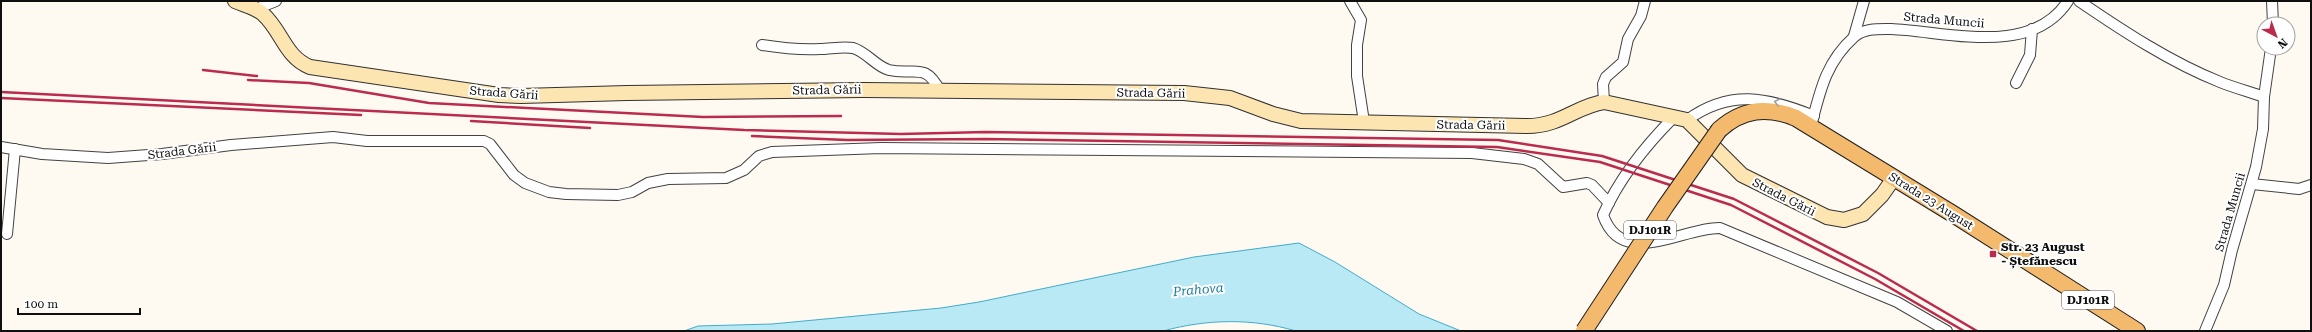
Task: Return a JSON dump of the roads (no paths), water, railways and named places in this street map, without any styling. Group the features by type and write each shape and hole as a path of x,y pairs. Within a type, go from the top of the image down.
{"main road":[{"name":"Strada 23 August","path":"1584,331 1665,207 1719,130 1735,117 1758,110 1786,114 1812,121 1894,178 2137,331"}],"street":[{"path":"235,1 256,9 276,1"},
{"path":"1350,1 1361,20 1357,45 1357,76 1364,122"},
{"path":"1604,102 1603,84 1606,77 1623,62 1628,40 1641,16 1645,1"},
{"path":"1864,1 1854,36 1828,69 1812,121 1781,103 1747,98 1714,104 1681,118 1652,139 1631,165 1603,215 1606,223 1620,237 1630,241 1646,244 1699,230 1720,228 1897,302 1948,331"},
{"name":"Strada Muncii","path":"1854,36 1876,29 1926,31 1959,37 1992,37 2017,34 2032,29 2052,18 2068,1"},
{"path":"2079,1 2132,37 2182,64 2220,82 2264,97"},
{"path":"2272,1 2273,16"},
{"name":"Strada Gării","path":"256,9 270,22 288,51 297,61 310,67 348,74 521,96 627,92 940,91 1184,93 1230,98 1273,114 1301,121 1538,126 1560,120 1595,103 1604,102 1681,118 1742,175 1827,217 1844,220 1863,214 1878,200 1894,178"},
{"path":"2016,83 2030,55 2032,29"},
{"path":"762,45 818,49 853,48 878,66 888,70 918,70 926,73 932,77 940,91"},
{"name":"Strada Muncii","path":"2205,331 2224,285 2232,250 2252,184 2263,130 2264,97 2270,56"},
{"name":"Strada Gării","path":"1,147 42,154 108,158 162,154 231,145 334,137 367,141 484,141 490,144 514,175 525,183 549,192 566,194 618,195 632,192 648,183 668,179 726,178 744,170 759,156 772,152 881,148 1472,153 1524,159 1538,164 1564,187 1587,183 1592,185 1609,203"},
{"path":"7,234 15,149"},
{"path":"2252,184 2299,189 2311,185"}],"water":[{"name":"Prahova","path":"1299,243 1335,262 1419,314 1461,331 1296,331 1246,322 1213,322 1163,331 684,331 698,326 772,324 941,308 979,302 1194,257"}],"railway":[{"path":"203,70 257,76"},
{"path":"248,80 309,83 429,103 703,117 841,116"},
{"path":"1,92 744,130 901,134 986,132 1498,140 1602,156 1734,199 1878,273 1977,331"},
{"path":"1,98 361,115"},
{"path":"471,121 590,128"},
{"path":"752,136 847,140 986,139 1497,147 1600,162 1731,205 1875,279 1964,331"}],"place":[{"name":"Str. 23 August - Ștefănescu","path":"1993,254"}]}
